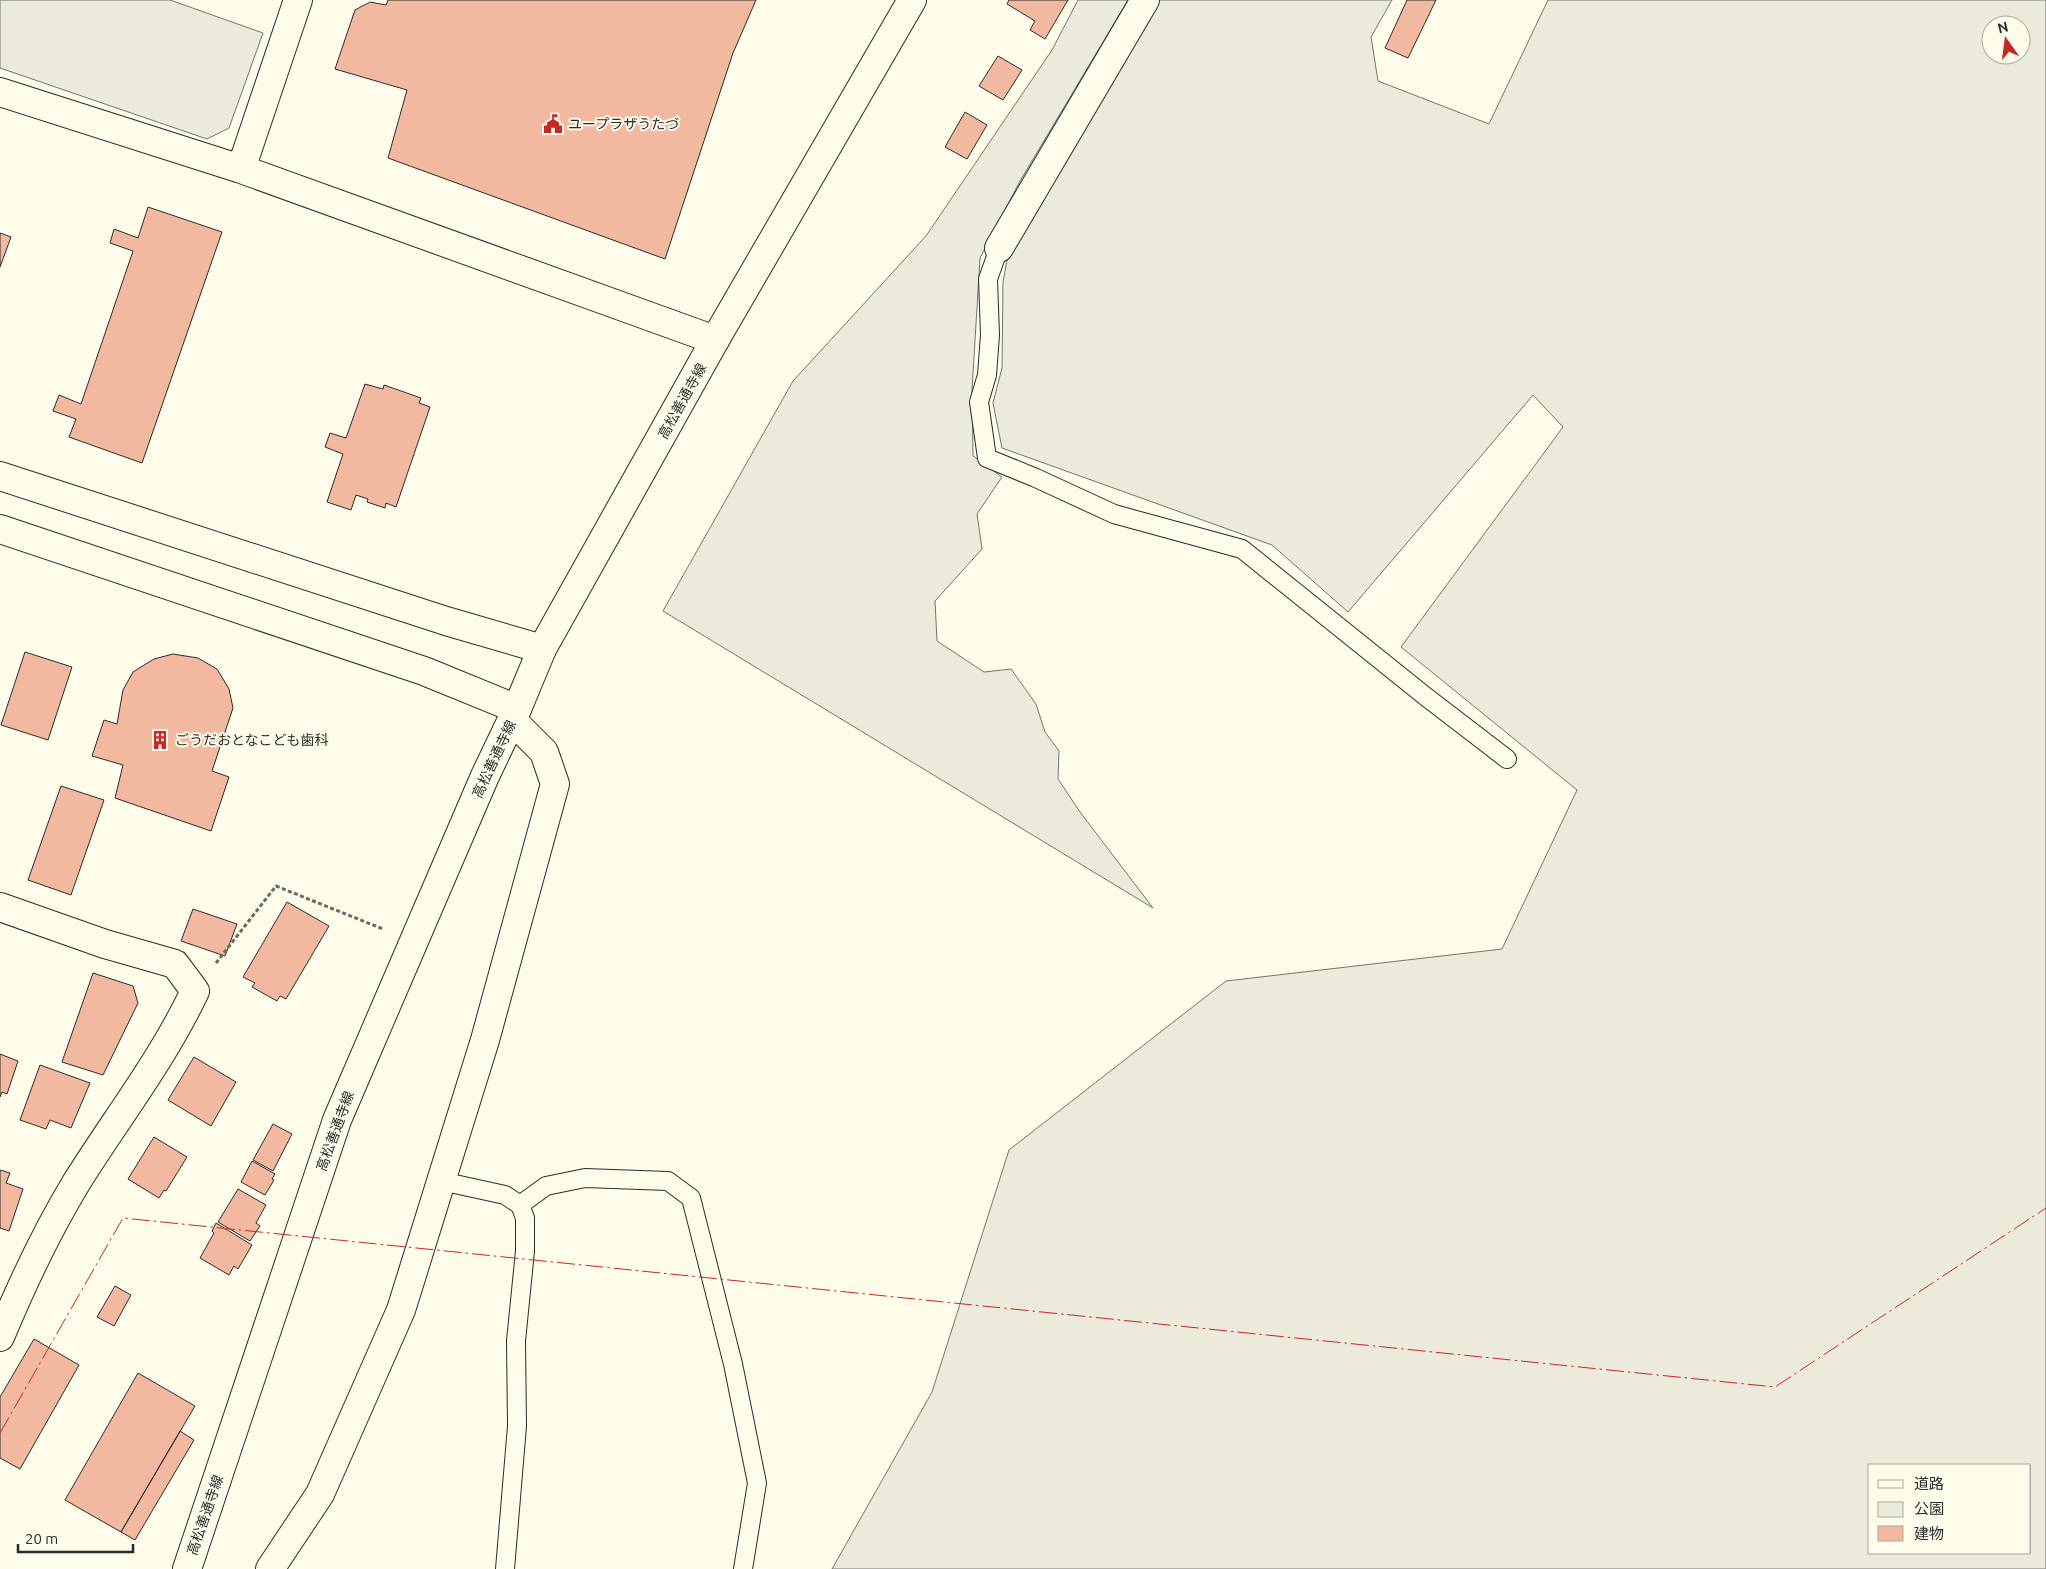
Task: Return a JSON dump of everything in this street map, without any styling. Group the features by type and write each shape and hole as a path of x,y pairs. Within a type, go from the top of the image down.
{"street":[{"path":"241,170 298,0"},
{"name":"高松善通寺線","path":"187,1569 337,1120 481,784 515,714 542,649 716,340 912,0"},
{"path":"999,248 1145,0"},
{"path":"0,92 241,170 716,340"},
{"path":"0,476 446,621 542,649"},
{"path":"0,529 424,671 515,714 544,752 555,784 485,1040 397,1319 320,1494 270,1569"},
{"path":"0,907 106,944 175,964 195,991 178,1026 76,1184 22,1284 0,1337"}],"lane":[{"path":"999,248 988,279 990,335 987,375 979,402 987,458 1114,514 1242,549 1425,696 1507,759"},
{"path":"520,1205 546,1186 585,1178 668,1181 691,1198 733,1364 757,1483 743,1569"},
{"path":"441,1181 505,1196 520,1205 525,1218 525,1251 516,1341 516,1426 506,1569"}],"path":[{"path":"195,991 276,886 413,941"}],"green space":[{"path":"1078,0 1128,0 1020,181 980,258 972,390 973,456 1002,477 977,514 982,549 935,601 937,641 984,672 1011,669 1036,704 1045,732 1059,751 1058,779 1080,812 1153,908 663,611 793,381 926,236 1052,50"},
{"path":"1155,0 1392,0 1371,37 1378,81 1489,124 1548,0 2046,0 2046,1569 832,1569 932,1392 1009,1150 1226,981 1502,949 1577,790 1401,647 1563,427 1533,395 1348,612 1272,545 1002,448 993,403 1002,368 1003,282 1009,249"}],"shaded area":[{"path":"0,0 170,0 263,33 229,128 207,139 0,68"}],"building":[{"name":"ユープラザうたづ","path":"388,0 756,0 733,53 665,259 388,158 407,90 335,69 355,10 370,2 386,5"},
{"path":"1009,0 1068,0 1045,39 1030,30 1035,21 1007,4"},
{"path":"1407,0 1436,0 1408,58 1385,48"},
{"path":"998,56 1022,70 1003,100 979,86"},
{"path":"965,112 987,125 967,159 945,147"},
{"path":"148,207 222,232 142,463 69,437 76,419 53,411 59,395 81,404 133,251 110,243 114,229 138,238"},
{"path":"0,233 11,237 0,267"},
{"path":"365,384 383,389 384,385 421,398 419,403 430,407 396,507 386,503 385,508 367,502 368,499 356,495 351,510 327,502 343,454 325,447 330,433 346,438"},
{"path":"25,652 72,667 48,740 1,725"},
{"name":"ごうだおとなこども歯科","path":"173,654 198,658 217,669 229,689 233,708 212,771 229,777 211,831 115,798 123,765 92,756 104,720 117,724 123,690 133,672 154,659"},
{"path":"61,786 104,800 71,895 28,880"},
{"path":"287,902 329,926 286,999 280,996 277,1001 252,987 255,983 243,977"},
{"path":"193,909 237,924 225,956 181,941"},
{"path":"93,973 133,986 138,1003 103,1075 62,1062"},
{"path":"0,1054 18,1061 7,1094 2,1092 0,1097"},
{"path":"194,1057 236,1082 211,1126 168,1100"},
{"path":"40,1065 90,1083 71,1128 50,1120 46,1129 20,1120"},
{"path":"273,1124 292,1134 273,1171 253,1160"},
{"path":"154,1137 187,1157 166,1191 164,1190 159,1198 128,1179"},
{"path":"252,1161 275,1174 272,1179 274,1180 265,1195 241,1182"},
{"path":"0,1170 10,1173 6,1183 23,1189 9,1231 0,1228"},
{"path":"238,1189 266,1205 256,1223 260,1226 250,1241 218,1222"},
{"path":"216,1223 252,1245 238,1269 234,1266 229,1275 200,1258 214,1233 212,1231"},
{"path":"115,1286 131,1295 114,1326 97,1317"},
{"path":"34,1339 79,1365 20,1469 0,1458 0,1397"},
{"path":"138,1373 195,1406 121,1532 65,1500"},
{"path":"180,1431 194,1440 135,1540 121,1532"}],"power":[{"path":"0,1433 123,1218 1775,1387 2046,1208"}],"place":[{"name":"ユープラザうたづ","path":"553,124"},
{"name":"ごうだおとなこども歯科","path":"160,740"}]}
